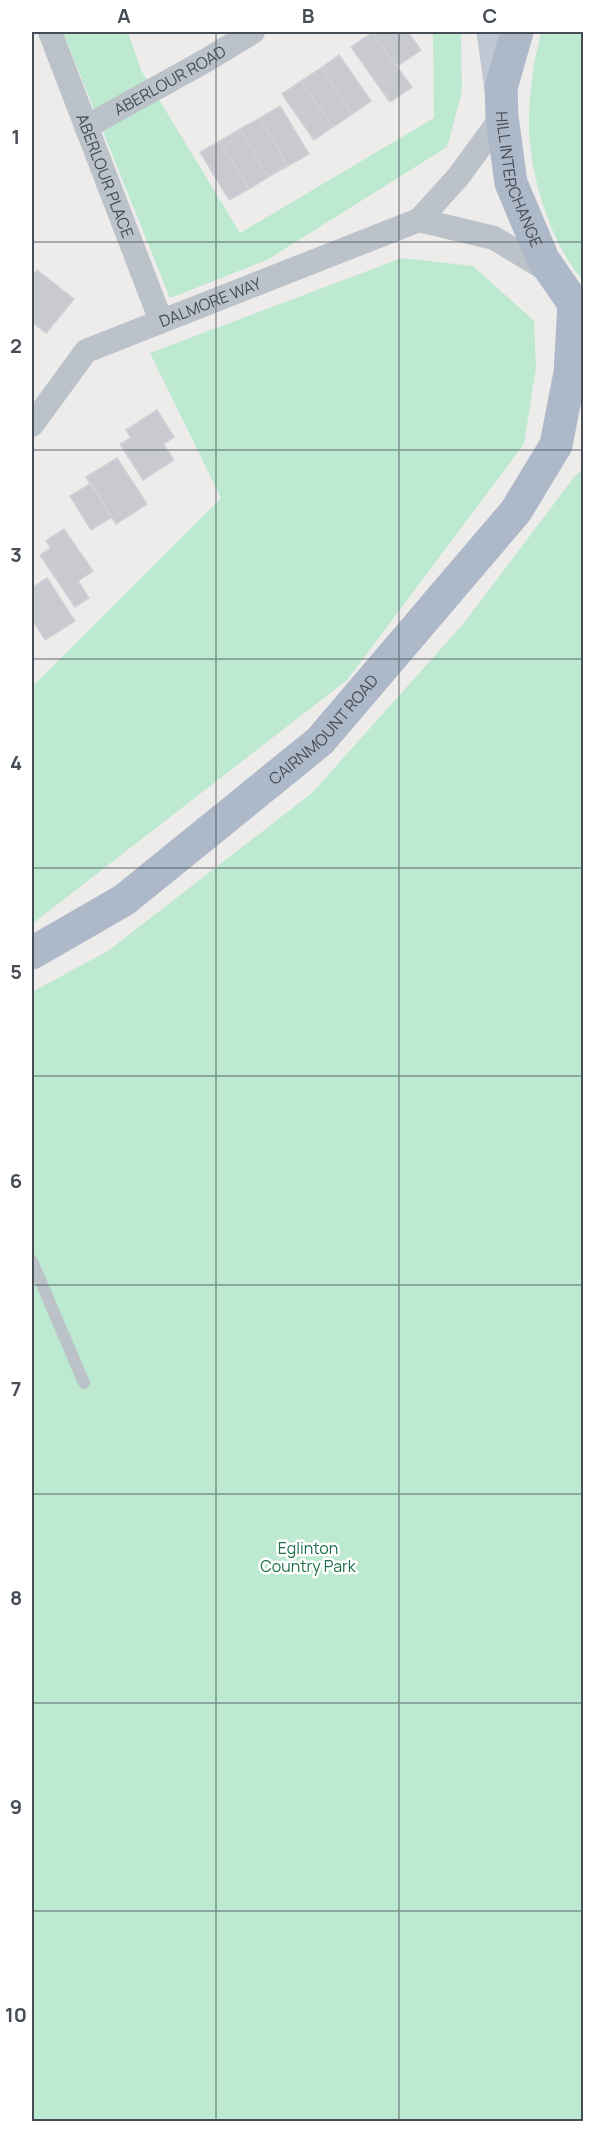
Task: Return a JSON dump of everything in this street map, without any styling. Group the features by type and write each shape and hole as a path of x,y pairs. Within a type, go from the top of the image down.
{"main road":[{"name":"HILL INTERCHANGE","path":"517,32 502,102 511,183 543,259 579,308"},
{"name":"CAIRNMOUNT ROAD","path":"32,953 124,900 320,741 516,511 570,437 570,373 579,308"}],"street":[{"name":"ABERLOUR PLACE","path":"50,32 161,321"},
{"name":"ABERLOUR ROAD","path":"86,127 253,32"},
{"path":"493,32 502,102"},
{"name":"DALMORE WAY","path":"32,421 86,351 419,220 458,177 502,102"},
{"path":"419,220 494,238 554,274"}],"lane":[{"path":"32,1261 84,1383"}],"green space":[{"path":"63,32 128,32 141,70 240,233 434,118 433,32 461,32 462,92 447,147 267,260 170,298"},
{"path":"541,32 583,32 583,281 571,266 552,228 537,184 533,162 529,122 530,99"},
{"path":"402,258 473,266 534,321 536,367 524,444 347,680 32,924 32,687 221,498 150,353"},
{"name":"Eglinton Country Park","path":"583,469 583,2121 32,2122 32,992 108,951 312,793 464,623 575,476"}],"building":[{"path":"408,32 421,50 397,66 372,33"},
{"path":"372,33 412,87 390,102 351,47"},
{"path":"339,55 371,101 352,114 321,68"},
{"path":"321,68 352,114 333,127 301,81"},
{"path":"301,81 333,127 314,140 282,94"},
{"path":"280,106 309,154 288,166 260,118"},
{"path":"260,118 288,166 268,177 240,129"},
{"path":"240,129 268,177 249,189 220,141"},
{"path":"220,141 249,189 229,200 200,152"},
{"path":"37,270 74,299 46,333 32,322 32,277"},
{"path":"157,410 174,437 163,444 174,460 143,480 120,444 131,438 126,430"},
{"path":"117,458 147,504 116,524 86,477"},
{"path":"91,483 112,517 91,530 70,496"},
{"path":"64,529 93,571 78,581 89,598 75,607 40,555 51,548 46,541"},
{"path":"47,578 75,621 45,640 32,619 32,588"}]}
